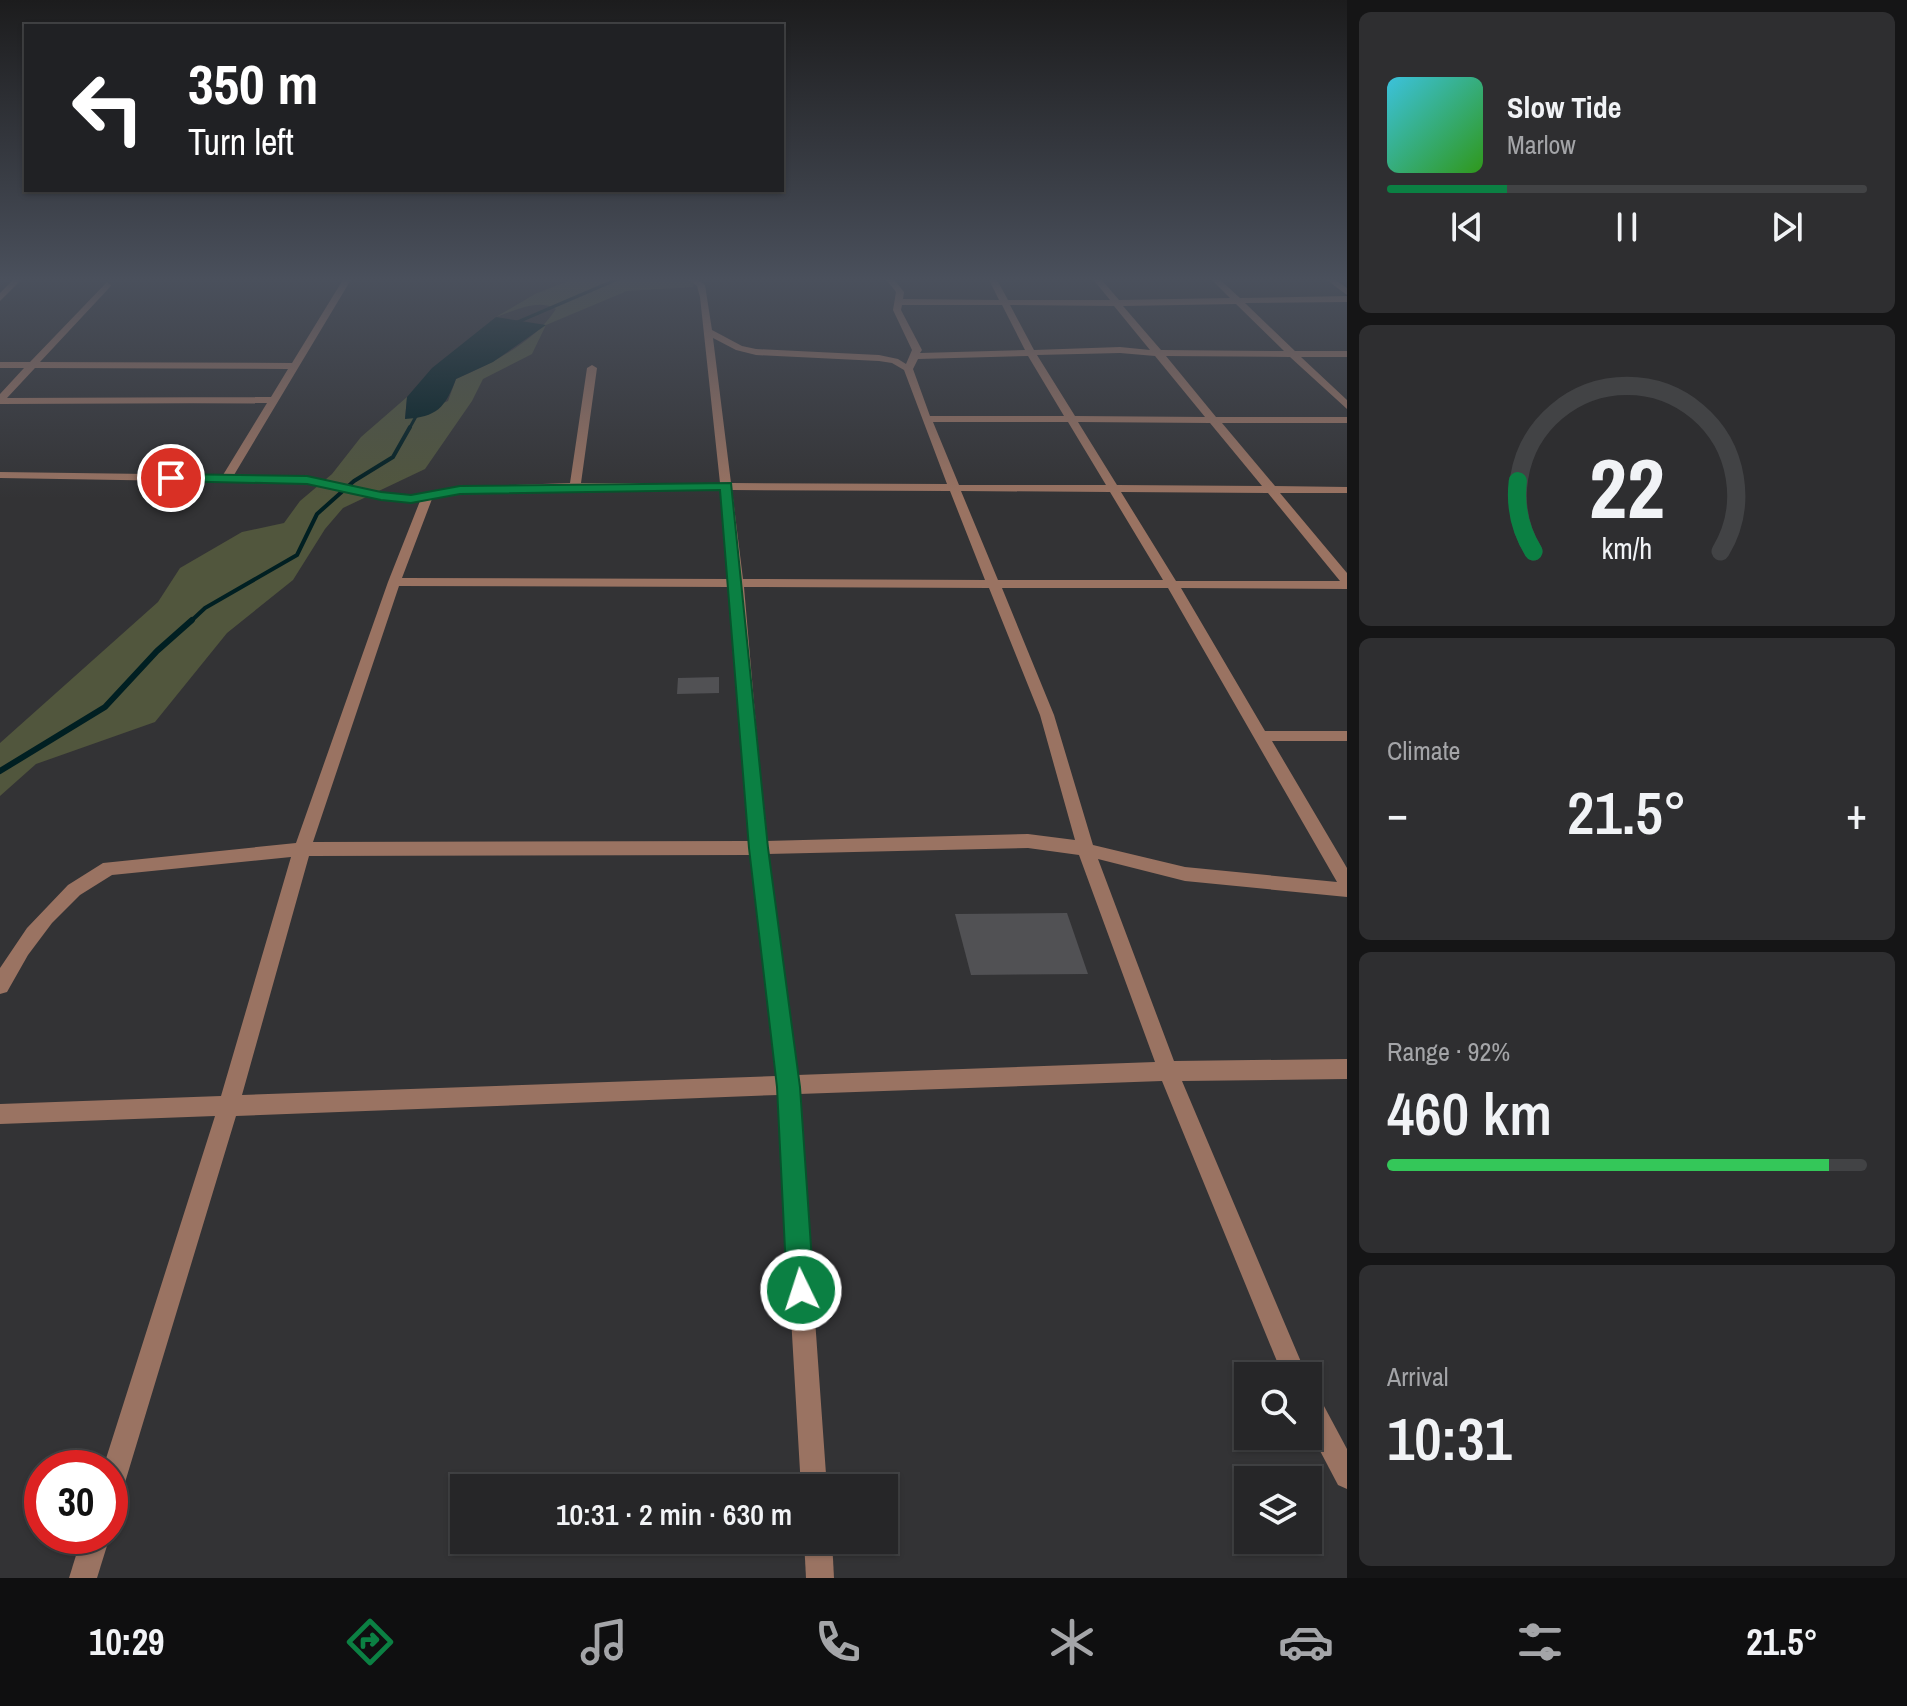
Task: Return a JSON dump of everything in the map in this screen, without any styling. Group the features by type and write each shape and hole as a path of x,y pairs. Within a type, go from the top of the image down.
{"street":[{"path":"0,401 47,352"},
{"path":"227,478 304,352"},
{"path":"711,352 737,583 758,848 788,1087 813,1474"},
{"path":"754,352 879,358 912,363 1091,352"},
{"path":"916,352 912,363 926,419 1047,715 1086,850 1168,1071 1289,1362"},
{"path":"1030,352 1171,583 1347,883"},
{"path":"1141,352 1347,354"},
{"path":"1291,352 1347,406"},
{"path":"1159,353 1347,583"},
{"path":"0,365 295,366"},
{"path":"575,486 592,368"},
{"path":"0,401 274,400"},
{"path":"926,419 1347,420"},
{"path":"0,475 307,480 396,498 460,490 575,486 1347,490"},
{"path":"122,1450 229,1104 302,849 394,582 428,495"},
{"path":"394,582 1347,583"},
{"path":"1262,736 1347,736"},
{"path":"0,986 26,940 48,913 86,880 109,868 302,849 758,848 1028,841 1086,850 1185,874 1347,890"},
{"path":"0,1114 1168,1071 1347,1069"},
{"path":"1322,1429 1347,1476"},
{"path":"83,1578 90,1554"},
{"path":"819,1554 820,1578"}],"green space":[{"path":"509,352 533,352 483,379 472,401 425,469 343,508 325,529 293,580 227,633 155,722 36,764 0,796 0,743 158,602 180,568 242,532 284,523 300,501 332,474 361,437 407,397 405,419 448,401 456,379"}],"water":[{"path":"453,352 508,352 456,379 448,397 432,413 405,419 407,397 432,368"}],"building":[{"path":"719,677 719,693 677,694 678,678"},
{"path":"1067,913 1088,974 971,975 955,914"}],"waterway":[{"path":"409,429 419,411"},
{"path":"190,622 205,608 297,555 317,514 354,481 393,457 410,427"},
{"path":"0,771 105,707 157,651 192,620"}],"route":[{"path":"171,478 307,480 381,496 411,499 460,490 726,486 737,583 758,848 788,1087 801,1290"}]}
